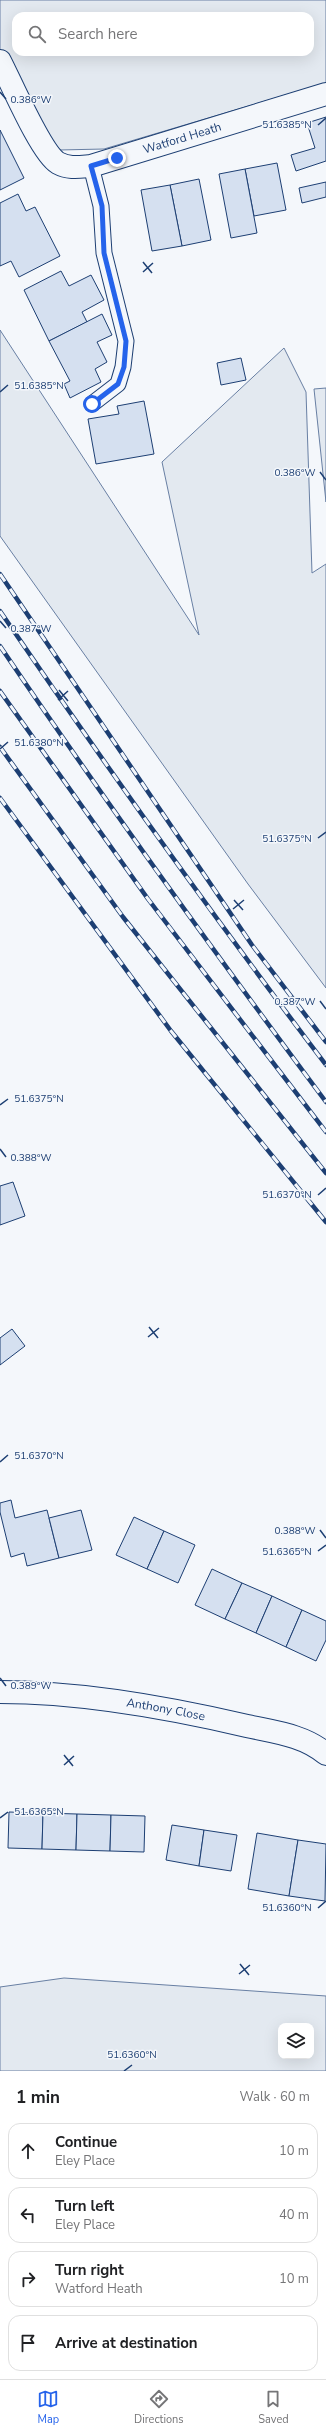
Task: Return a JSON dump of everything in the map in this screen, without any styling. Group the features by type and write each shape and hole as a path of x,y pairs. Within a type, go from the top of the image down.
{"street":[{"name":"Watford Heath","path":"0,61 46,150 57,162 69,168 91,166 326,94"},
{"name":"Anthony Close","path":"0,1692 29,1692 118,1702 205,1716 291,1736 309,1743 326,1754"}],"lane":[{"path":"91,166 102,206 104,253 126,341 124,367 118,384 92,404"}],"shaded area":[{"path":"0,0 326,0 326,83 104,149 59,150 48,144 0,50"},
{"path":"0,330 199,635 162,462 284,348 306,392 312,573 326,564 326,988 248,884 0,536"},
{"path":"326,388 326,502 314,389"},
{"path":"64,1978 326,1996 326,2071 0,2071 0,1987"}],"building":[{"path":"326,117 326,161 296,171 291,155 315,148 307,123"},
{"path":"0,130 24,178 0,190"},
{"path":"277,163 286,210 254,216 245,169"},
{"path":"245,169 257,233 231,238 219,174"},
{"path":"199,179 211,240 182,246 170,185"},
{"path":"326,182 326,197 302,203 299,188"},
{"path":"170,185 182,246 152,251 141,190"},
{"path":"18,194 26,211 35,207 60,256 19,277 11,261 0,266 0,203"},
{"path":"61,271 69,286 91,275 104,300 82,312 87,322 49,341 24,290"},
{"path":"102,314 112,335 97,342 107,362 95,369 101,382 70,398 64,384 70,381 49,341"},
{"path":"241,358 246,380 221,385 217,363"},
{"path":"144,401 154,454 96,464 88,419 119,414 117,406"},
{"path":"13,1182 25,1216 0,1225 0,1186"},
{"path":"12,1329 25,1346 0,1365 0,1338"},
{"path":"11,1500 15,1518 47,1510 59,1558 27,1566 24,1553 11,1557 0,1512 0,1503"},
{"path":"81,1510 92,1550 59,1558 49,1518"},
{"path":"134,1517 164,1531 147,1569 116,1555"},
{"path":"164,1531 195,1545 178,1583 147,1569"},
{"path":"212,1569 242,1583 225,1619 195,1605"},
{"path":"242,1583 272,1596 256,1633 225,1619"},
{"path":"272,1596 302,1610 286,1647 256,1633"},
{"path":"302,1610 326,1621 326,1640 316,1661 286,1647"},
{"path":"9,1812 43,1813 42,1849 8,1848"},
{"path":"43,1813 77,1814 76,1850 42,1849"},
{"path":"77,1814 111,1815 110,1851 76,1850"},
{"path":"111,1815 145,1816 144,1852 110,1851"},
{"path":"172,1825 204,1830 199,1866 166,1860"},
{"path":"204,1830 237,1835 231,1871 199,1866"},
{"path":"257,1833 298,1840 289,1896 248,1889"},
{"path":"298,1840 326,1844 325,1901 289,1896"}],"railway":[{"path":"0,574 252,945 326,1042"},
{"path":"0,611 160,840 326,1065"},
{"path":"0,646 79,762 160,876 326,1102"},
{"path":"0,691 148,899 326,1132"},
{"path":"0,747 123,917 326,1173"},
{"path":"0,798 171,1031 326,1222"}],"route":[{"path":"92,404 118,384 124,367 126,341 104,253 102,206 91,166 117,158"}]}
